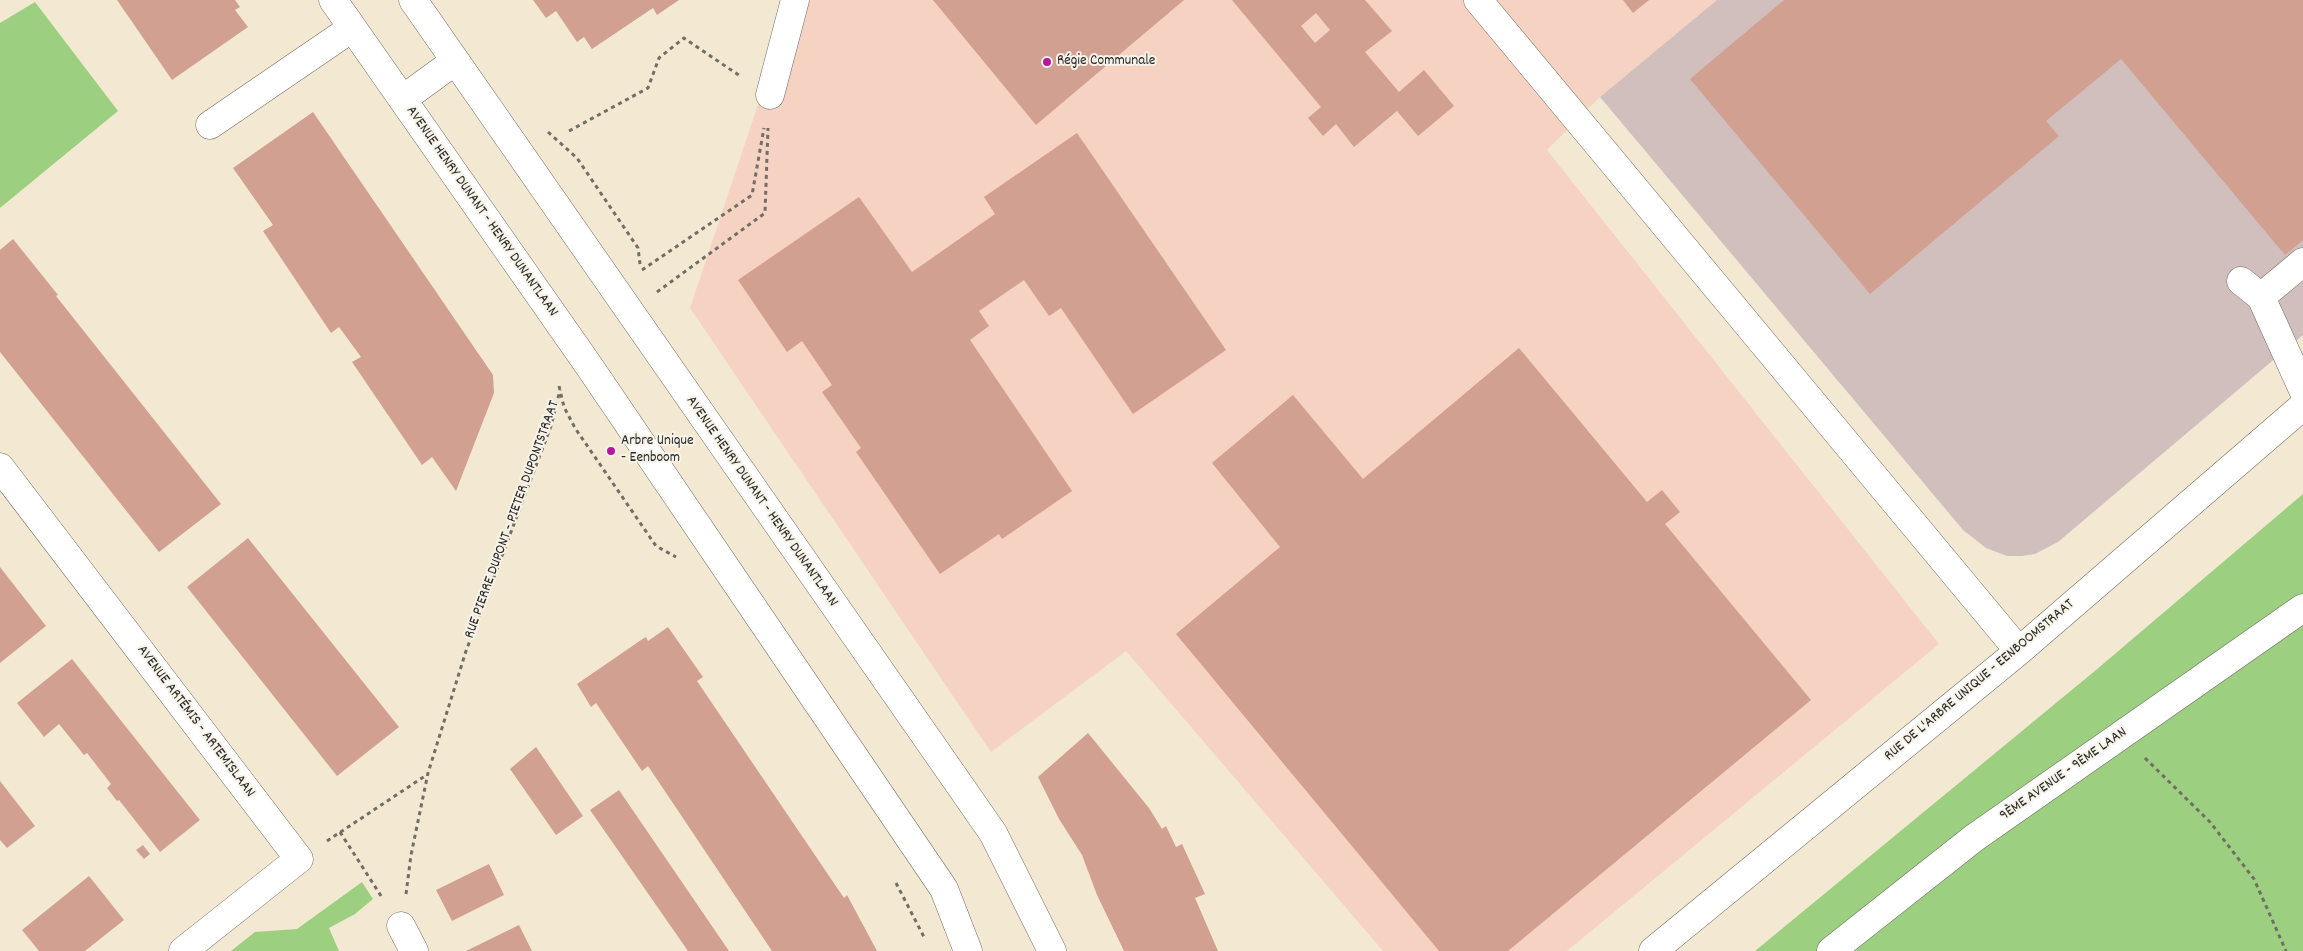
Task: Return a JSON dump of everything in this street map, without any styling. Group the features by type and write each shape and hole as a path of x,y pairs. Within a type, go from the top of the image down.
{"street":[{"name":"AVENUE HENRY DUNANT - HENRY DUNANTLAAN","path":"333,0 589,366 944,889 968,951"},
{"name":"AVENUE HENRY DUNANT - HENRY DUNANTLAAN","path":"413,0 993,833 1052,951"},
{"path":"770,95 795,0"},
{"path":"1478,0 2019,651"},
{"path":"210,125 352,28"},
{"name":"AVENUE HENRY DUNANT - HENRY DUNANTLAAN","path":"403,99 455,61"},
{"path":"2303,262 2251,289 2303,390"},
{"name":"RUE DE L'ARBRE UNIQUE - EENBOOMSTRAAT","path":"1653,951 2019,651 2303,406"},
{"name":"AVENUE ARTÉMIS - ARTEMISLAAN","path":"0,467 300,859"},
{"name":"9ÈME AVENUE - 9ÈME LAAN","path":"1832,951 1974,838 2303,608"},
{"path":"183,951 300,859"},
{"path":"397,939 414,951"}],"path":[{"path":"569,131 648,88 659,58 684,38 770,95"},
{"path":"614,289 752,195 770,95"},
{"path":"651,296 765,213 770,95"},
{"name":"RUE PIERRE DUPONT - PIETER DUPONTSTRAAT","path":"397,939 411,855 428,773 466,650 551,426 560,388 589,366"},
{"path":"556,381 560,388 564,408 575,428 656,546 681,559"},
{"path":"2121,735 2210,822 2254,879 2286,951"},
{"path":"300,859 428,773"},
{"path":"340,832 397,939"},
{"path":"895,881 926,943"}],"shaded area":[{"path":"793,0 1717,0 1600,97 1547,150 1939,644 1567,951 1383,951 1126,651 991,752 690,308"},
{"path":"1717,0 2303,0 2303,335 2058,542 2035,554 2022,556 2007,556 1986,548 1963,530 1600,97"}],"green space":[{"path":"35,2 118,111 0,208 0,23"},
{"path":"2303,494 2303,951 1755,951 2096,670"},
{"path":"362,882 373,899 355,914 329,928 339,951 231,951 255,932 297,929"}],"building":[{"path":"117,0 235,0 240,7 235,10 248,27 172,80"},
{"path":"533,0 679,0 657,15 653,8 592,49 584,37 577,42 556,11 546,18"},
{"name":"Régie Communale","path":"933,0 1184,0 1036,125"},
{"path":"1232,0 1365,0 1392,31 1365,52 1399,92 1424,70 1454,106 1418,136 1397,111 1354,147 1336,124 1323,136 1308,118 1321,107","holes":["1316,13 1330,30 1315,43 1301,26"]},
{"path":"1623,0 1649,0 1633,13"},
{"path":"1784,0 2303,0 2303,240 2285,255 2121,59 2046,121 2059,136 1870,294 1690,79"},
{"path":"313,112 493,375 494,393 456,491 432,457 422,465 352,362 361,357 339,327 331,333 263,231 273,225 233,168"},
{"path":"1077,133 1226,350 1133,414 1061,308 1049,316 1024,280 979,311 989,326 970,340 1072,491 1002,539 999,534 940,574 856,452 861,448 822,392 832,385 802,341 787,352 738,280 859,197 912,272 995,214 984,197"},
{"path":"13,239 221,504 159,552 0,352 0,250"},
{"path":"1519,348 1647,502 1662,490 1680,512 1665,524 1811,700 1508,951 1439,951 1176,634 1280,547 1212,463 1293,395 1363,479"},
{"path":"248,538 399,727 337,776 187,587"},
{"path":"0,567 46,626 0,663"},
{"path":"668,627 703,677 697,681 844,898 847,895 877,951 772,951 648,766 642,771 596,703 591,707 577,684 644,638 646,637 648,641"},
{"path":"72,659 200,820 160,852 119,800 117,801 107,788 111,784 87,753 84,755 59,724 44,737 17,703"},
{"path":"1088,733 1149,808 1162,829 1166,826 1176,847 1182,844 1205,894 1195,898 1218,951 1124,951 1097,895 1082,855 1059,819 1038,777"},
{"path":"536,747 583,816 556,835 510,769"},
{"path":"0,781 35,826 7,848 0,840"},
{"path":"619,790 729,951 688,951 590,810"},
{"path":"143,845 150,854 144,859 136,850"},
{"path":"489,864 504,895 452,921 436,890"},
{"path":"89,876 124,920 85,951 39,951 22,930"},
{"path":"519,925 532,951 466,951"}],"place":[{"name":"Régie Communale","path":"1047,62"},
{"name":"Arbre Unique - Eenboom","path":"611,451"}]}
